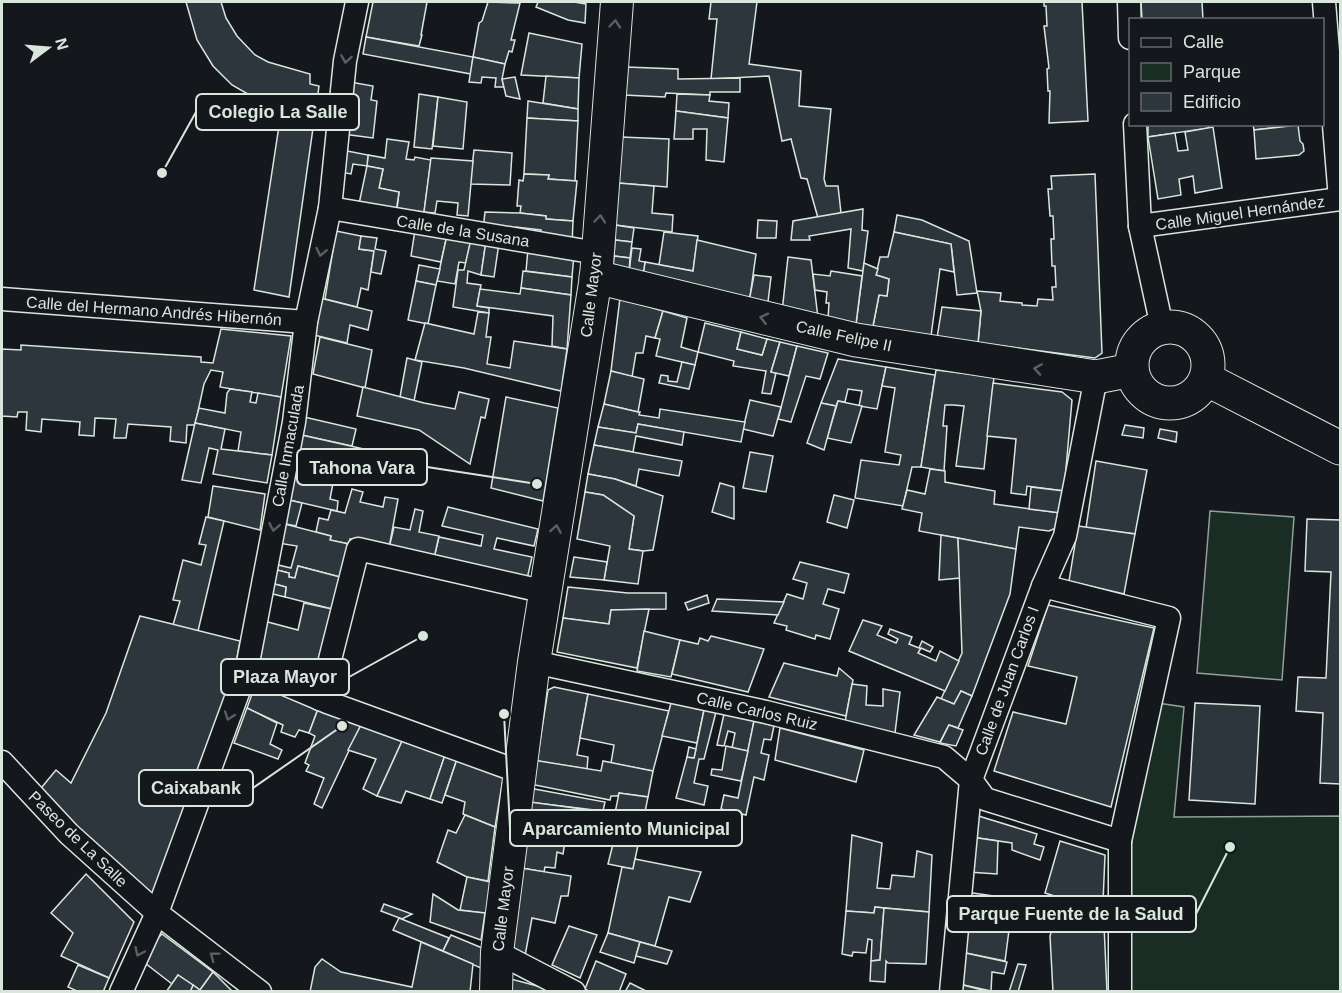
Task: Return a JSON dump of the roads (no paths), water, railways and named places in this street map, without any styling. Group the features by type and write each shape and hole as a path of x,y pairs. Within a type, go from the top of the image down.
{"main road":[{"name":"Calle Felipe II","path":"596,265 856,340 1095,378"},
{"path":"1162,327 1185,329 1203,345 1207,356 1206,379 1190,398 1178,402 1154,399 1143,392 1132,370 1133,355 1139,343 1149,333 1162,327"},
{"path":"1095,378 1132,370"},
{"path":"1206,379 1341,448"}],"street":[{"name":"Calle Inmaculada","path":"121,992 157,913 247,668 294,422 306,322 330,208 345,61 357,2"},
{"name":"Calle Mayor","path":"496,992 497,952 534,662 596,265 617,2"},
{"path":"1129,2 1130,18"},
{"path":"1324,2 1340,199"},
{"path":"1135,126 1140,226 1162,327"},
{"name":"Calle Miguel Hernández","path":"1140,226 1340,199"},
{"name":"Calle de la Susana","path":"330,208 596,265"},
{"name":"Calle del Hermano Andrés Hibernón","path":"2,299 306,322"},
{"name":"Calle de Juan Carlos I","path":"951,992 971,780 1042,586 1065,536 1095,378"},
{"path":"320,699 358,549 546,589"},
{"path":"1042,586 1169,618 1120,841 1120,992"},
{"name":"Calle Carlos Ruiz","path":"534,662 766,712 944,756 971,780 985,800 1120,841"},
{"path":"247,668 320,699 521,764"},
{"name":"Paseo de La Salle","path":"2,762 69,834 157,913 260,992"},
{"path":"497,952 574,992"}],"place":[{"name":"Colegio La Salle","path":"162,173"},
{"name":"Tahona Vara","path":"537,484"},
{"name":"Plaza Mayor","path":"423,636"},
{"name":"Aparcamiento Municipal","path":"504,714"},
{"name":"Caixabank","path":"342,726"},
{"name":"Parque Fuente de la Salud","path":"1230,847"}]}
